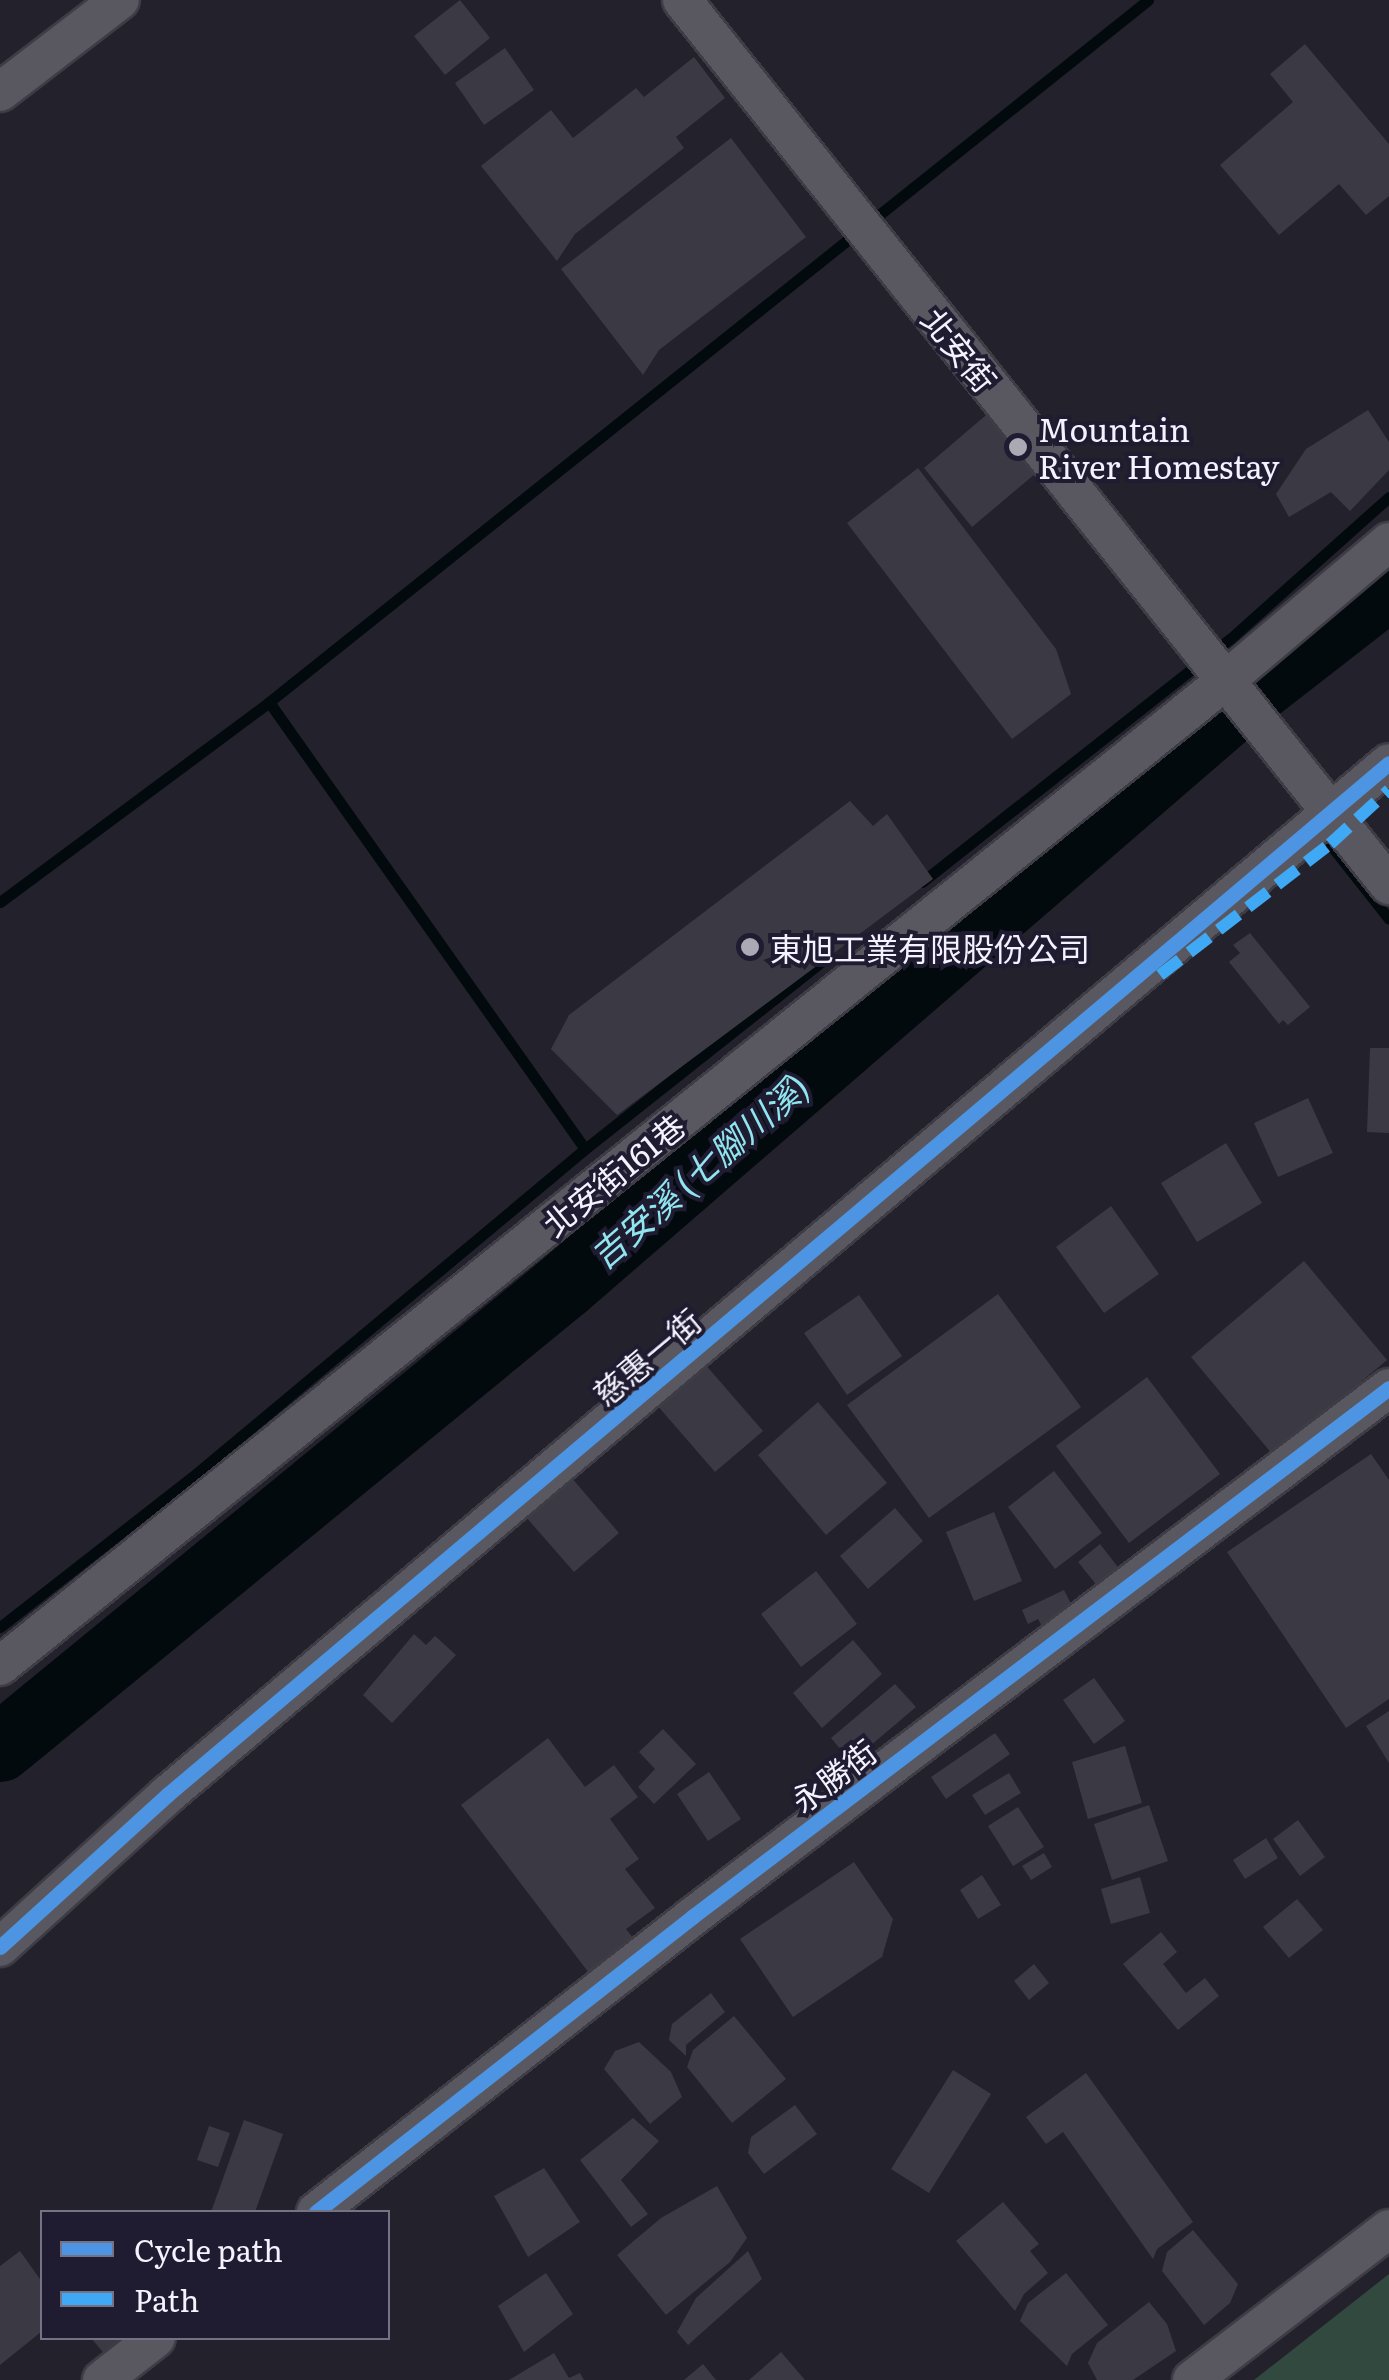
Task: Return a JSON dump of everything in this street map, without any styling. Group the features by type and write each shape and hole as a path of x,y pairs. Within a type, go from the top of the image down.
{"street":[{"path":"0,92 120,0"},
{"name":"北安街","path":"682,0 1389,885"},
{"name":"北安街161巷","path":"0,1666 1225,681 1389,542"},
{"name":"慈惠一街","path":"0,1947 166,1795 1323,799 1389,763"},
{"name":"永勝街","path":"319,2210 692,1917 1389,1388"},
{"path":"1192,2380 1389,2229"},
{"path":"102,2380 153,2340"}],"green space":[{"path":"1389,2274 1389,2380 1254,2380"}],"building":[{"path":"460,0 490,38 445,75 414,36"},
{"path":"1305,44 1389,144 1389,196 1366,215 1339,184 1279,235 1220,165 1293,102 1270,74"},
{"path":"505,48 534,90 484,125 455,83"},
{"path":"694,57 725,98 676,137 684,148 575,234 557,261 481,166 551,110 573,138 636,88 644,97"},
{"path":"731,138 806,237 659,350 643,375 561,269"},
{"path":"999,404 1048,463 972,527 924,468"},
{"path":"1368,410 1389,442 1389,470 1350,511 1331,492 1289,517 1276,494 1306,449"},
{"path":"918,468 1056,649 1071,694 1012,739 847,523"},
{"name":"東旭工業有限股份公司","path":"850,801 873,826 887,814 933,879 617,1115 551,1049 569,1015"},
{"path":"1250,933 1310,1007 1288,1025 1283,1020 1279,1024 1229,962 1240,953 1233,945"},
{"path":"1370,1048 1389,1048 1389,1133 1367,1132"},
{"path":"1308,1098 1333,1153 1278,1177 1254,1123"},
{"path":"1226,1143 1262,1203 1197,1242 1161,1183"},
{"path":"1111,1206 1159,1274 1104,1313 1056,1247"},
{"path":"1304,1261 1387,1360 1273,1455 1191,1357"},
{"path":"998,1294 1081,1407 929,1518 847,1405"},
{"path":"859,1295 902,1356 847,1395 804,1333"},
{"path":"704,1363 763,1431 715,1472 656,1404"},
{"path":"1147,1377 1220,1474 1129,1543 1056,1446"},
{"path":"818,1402 887,1483 826,1535 758,1455"},
{"path":"1371,1454 1389,1480 1389,1699 1346,1728 1227,1552"},
{"path":"564,1469 619,1533 574,1572 519,1509"},
{"path":"1054,1471 1102,1533 1055,1569 1008,1507"},
{"path":"895,1508 923,1541 868,1589 840,1556"},
{"path":"994,1512 1022,1581 974,1601 946,1532"},
{"path":"1100,1544 1121,1571 1099,1588 1078,1562"},
{"path":"816,1571 857,1624 801,1667 761,1614"},
{"path":"1064,1590 1075,1612 1043,1628 1038,1619 1028,1624 1022,1610"},
{"path":"414,1634 426,1645 435,1636 456,1655 392,1723 363,1695"},
{"path":"853,1640 882,1674 822,1728 793,1693"},
{"path":"1094,1678 1125,1721 1094,1744 1063,1700"},
{"path":"895,1684 916,1707 851,1762 831,1738"},
{"path":"1389,1711 1389,1763 1366,1726"},
{"path":"663,1729 696,1764 654,1804 638,1787 655,1769 639,1752"},
{"path":"995,1733 1010,1754 946,1799 931,1777"},
{"path":"548,1738 585,1787 614,1765 638,1797 610,1819 639,1859 625,1869 655,1908 626,1929 637,1943 592,1977 461,1805"},
{"path":"1125,1746 1142,1803 1088,1819 1072,1762"},
{"path":"709,1772 741,1819 708,1841 677,1794"},
{"path":"1009,1773 1021,1793 985,1815 972,1795"},
{"path":"1149,1805 1168,1861 1112,1880 1094,1824"},
{"path":"1018,1807 1044,1847 1013,1866 988,1826"},
{"path":"1298,1820 1325,1857 1300,1876 1273,1839"},
{"path":"1266,1838 1278,1858 1245,1879 1233,1860"},
{"path":"1044,1853 1052,1867 1031,1880 1022,1866"},
{"path":"854,1862 893,1919 882,1957 793,2017 740,1939"},
{"path":"982,1875 1001,1905 978,1919 960,1890"},
{"path":"1140,1877 1150,1913 1111,1924 1101,1889"},
{"path":"1297,1899 1323,1930 1289,1958 1263,1927"},
{"path":"1161,1932 1177,1952 1163,1964 1186,1993 1205,1978 1219,1996 1178,2030 1123,1964"},
{"path":"1034,1964 1049,1983 1029,2000 1014,1981"},
{"path":"711,1993 725,2012 686,2045 686,2056 669,2040 672,2024"},
{"path":"734,2016 786,2079 732,2123 687,2067 693,2050"},
{"path":"639,2042 671,2072 682,2097 650,2124 604,2069 615,2051"},
{"path":"953,2070 991,2094 929,2193 891,2169"},
{"path":"1086,2073 1193,2222 1157,2249 1153,2259 1063,2132 1046,2144 1026,2117"},
{"path":"795,2105 817,2134 764,2174 748,2153 751,2137"},
{"path":"633,2118 659,2141 621,2180 648,2214 631,2227 580,2160"},
{"path":"244,2120 283,2134 256,2210 212,2210"},
{"path":"209,2126 230,2133 218,2167 197,2160"},
{"path":"544,2168 580,2222 528,2257 494,2196"},
{"path":"717,2186 747,2238 730,2262 666,2315 617,2255 661,2218"},
{"path":"1003,2202 1039,2244 1030,2251 1048,2273 1024,2294 1015,2311 956,2241"},
{"path":"1193,2230 1238,2284 1230,2303 1204,2325 1162,2271 1167,2252"},
{"path":"20,2251 40,2279 40,2333 0,2365 0,2266"},
{"path":"748,2251 762,2279 688,2345 677,2332 696,2298"},
{"path":"546,2273 573,2314 524,2352 498,2306"},
{"path":"1066,2273 1108,2325 1072,2354 1067,2366 1020,2321 1028,2303"},
{"path":"1149,2302 1167,2324 1176,2351 1133,2380 1097,2380 1088,2363 1097,2343"},
{"path":"93,2340 125,2340 106,2356"},
{"path":"781,2352 805,2380 749,2380"},
{"path":"554,2353 569,2378 580,2373 584,2380 509,2380"},
{"path":"703,2364 716,2380 684,2380"}],"waterway":[{"path":"0,902 269,702 1148,0"},
{"path":"922,882 1230,639 1389,497"},
{"name":"吉安溪 (七腳川溪)","path":"0,1748 566,1284 1236,705 1389,586"},
{"path":"269,702 585,1149"},
{"path":"1330,844 1389,919"},
{"path":"0,1627 197,1473 585,1149 825,959"}],"marked path":[{"path":"1160,975 1330,844 1389,790"}],"cycle path":[{"path":"0,1947 167,1795 1389,763"},
{"path":"319,2210 692,1917 1389,1388"}],"place":[{"name":"Mountain River Homestay","path":"1018,447"},
{"name":"東旭工業有限股份公司","path":"750,947"}]}
